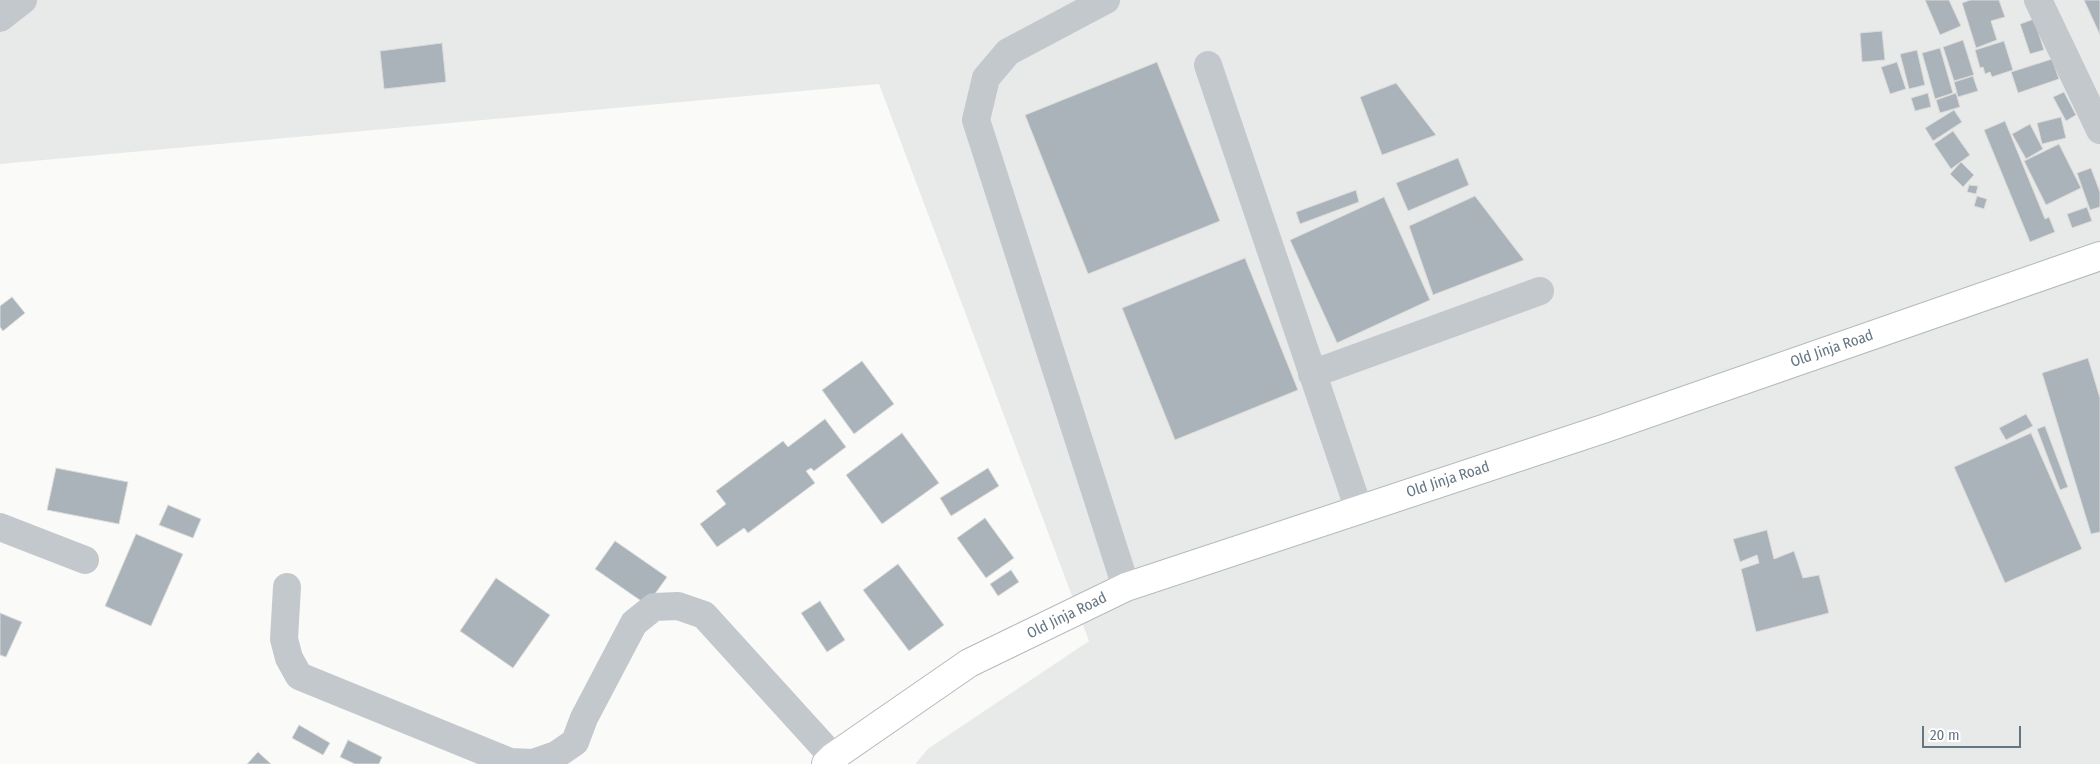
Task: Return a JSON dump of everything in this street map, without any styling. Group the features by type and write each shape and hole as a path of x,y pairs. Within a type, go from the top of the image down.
{"main road":[{"name":"Old Jinja Road","path":"830,760 969,663 1126,588 1603,429 2100,256"}],"lane":[{"path":"0,18 24,0"},
{"path":"1106,0 1008,52 986,78 976,120 1126,588"},
{"path":"2038,0 2100,130"},
{"path":"1208,65 1359,510"},
{"path":"1312,374 1540,291"},
{"path":"0,527 85,560"},
{"path":"287,587 284,639 289,658 300,676 510,762 533,763 556,755 575,742 584,718 634,624 654,607 678,606 704,615 830,760"}],"shaded area":[{"path":"0,0 2100,0 2100,764 915,764 929,748 1089,641 879,84 0,164"}],"building":[{"path":"1925,0 1949,0 1961,26 1940,35"},
{"path":"1970,0 1999,0 2005,17 1991,21 1997,40 1976,48 1962,3"},
{"path":"2084,0 2100,0 2100,35"},
{"path":"2034,19 2044,50 2030,54 2020,24"},
{"path":"1882,31 1885,60 1862,62 1860,33"},
{"path":"1963,40 1974,75 1954,81 1943,47"},
{"path":"2004,41 2013,70 1992,77 1990,72 1985,74 1983,67 1980,68 1975,50"},
{"path":"442,43 446,82 384,89 380,51"},
{"path":"1940,48 1953,93 1935,99 1922,53"},
{"path":"1917,50 1925,85 1909,89 1900,54"},
{"path":"2052,59 2059,79 2018,93 2011,72"},
{"path":"1157,62 1220,221 1088,274 1025,115"},
{"path":"1897,62 1906,89 1890,94 1881,67"},
{"path":"1973,76 1978,91 1958,97 1954,82"},
{"path":"1396,83 1436,135 1382,155 1360,97"},
{"path":"2064,92 2076,115 2066,121 2053,97"},
{"path":"1928,93 1931,107 1915,111 1911,98"},
{"path":"1956,93 1960,107 1940,113 1936,100"},
{"path":"1954,110 1962,122 1933,141 1925,128"},
{"path":"2061,117 2066,138 2042,144 2037,123"},
{"path":"2005,121 2045,219 2049,217 2055,232 2030,242 1984,130"},
{"path":"2030,124 2043,149 2026,159 2012,134"},
{"path":"1953,131 1970,155 1951,169 1934,144"},
{"path":"2059,144 2081,188 2046,205 2024,161"},
{"path":"1458,158 1469,185 1408,211 1396,183"},
{"path":"1961,162 1974,175 1963,187 1950,174"},
{"path":"2091,168 2100,192 2100,207 2090,210 2077,173"},
{"path":"1969,185 1978,186 1976,194 1967,192"},
{"path":"1356,190 1359,202 1300,224 1296,212"},
{"path":"1475,196 1524,260 1433,295 1409,226"},
{"path":"1977,196 1987,199 1984,209 1974,206"},
{"path":"1384,197 1430,300 1337,343 1290,240"},
{"path":"2087,207 2092,221 2072,228 2067,214"},
{"path":"1245,258 1298,390 1175,440 1122,308"},
{"path":"12,297 25,313 3,331 0,327 0,306"},
{"path":"2088,358 2100,398 2100,532 2091,534 2042,373"},
{"path":"862,361 894,404 854,434 822,390"},
{"path":"2026,414 2033,426 2006,440 1999,428"},
{"path":"825,419 846,447 814,471 811,468 806,471 815,483 748,533 744,528 717,547 700,524 726,504 716,491 783,441 788,447"},
{"path":"2045,426 2068,487 2060,490 2037,429"},
{"path":"902,433 939,483 882,524 846,475"},
{"path":"2031,433 2082,549 2005,583 1954,467"},
{"path":"56,468 128,482 119,524 47,510"},
{"path":"988,468 999,486 951,516 940,498"},
{"path":"168,505 201,519 193,538 159,525"},
{"path":"985,518 1014,558 986,578 957,538"},
{"path":"1767,530 1774,559 1794,551 1803,578 1819,575 1829,613 1756,632 1741,569 1759,563 1757,555 1740,562 1733,539"},
{"path":"136,534 183,554 151,626 105,606"},
{"path":"615,541 667,577 647,605 595,569"},
{"path":"898,564 944,625 909,651 863,590"},
{"path":"1011,570 1019,582 998,596 990,584"},
{"path":"496,578 550,615 513,668 460,631"},
{"path":"820,601 845,640 827,652 801,613"},
{"path":"0,613 22,622 6,657 0,655"},
{"path":"299,725 330,743 323,755 292,738"},
{"path":"348,740 382,757 379,764 355,764 340,757"},
{"path":"258,752 271,764 247,764"}]}
